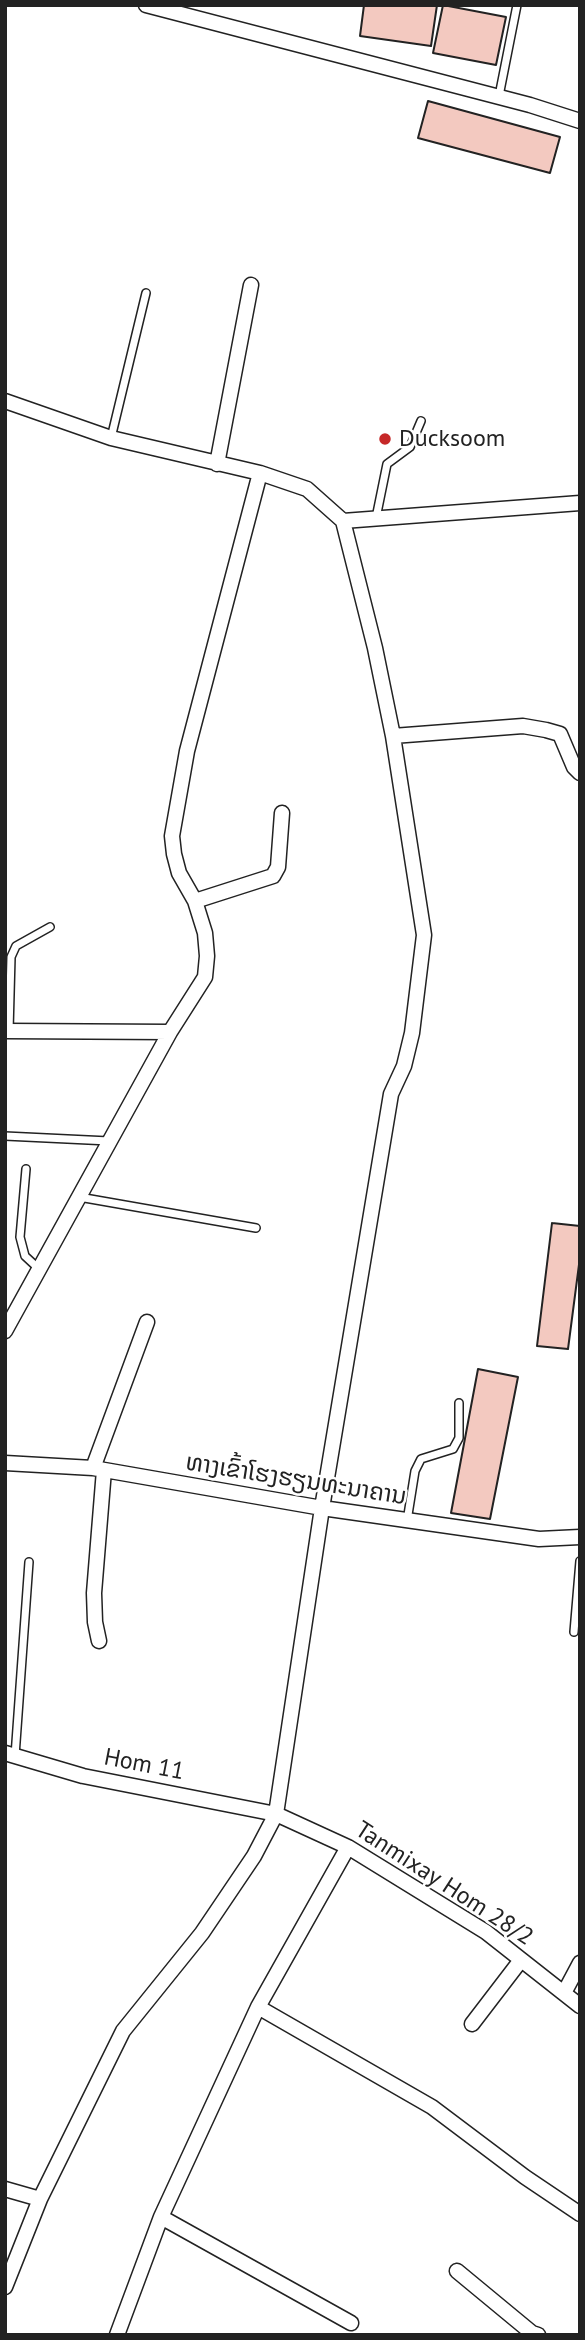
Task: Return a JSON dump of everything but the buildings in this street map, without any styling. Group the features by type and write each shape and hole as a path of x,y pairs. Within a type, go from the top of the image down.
{"street":[{"path":"146,5 499,97 580,121"},
{"path":"217,464 251,285"},
{"path":"5,401 111,438 260,474 307,489 343,521 375,648 393,736 424,935 412,1033 404,1066 391,1094 322,1508 276,1814 254,1856 202,1933 123,2031 40,2199 5,2287"},
{"path":"5,1331 170,1032 205,977 205,933 195,901 180,873 172,836 187,751 260,474"},
{"path":"343,521 580,503"},
{"path":"393,736 523,726 546,730 560,734 574,766 580,773"},
{"path":"195,901 273,876 278,867 282,813"},
{"path":"7,1031 170,1032"},
{"path":"99,1641 94,1622 98,1469 147,1322"},
{"name":"ທາງເຂົ້າໂຮງຮຽນທະນາຄານ","path":"5,1462 98,1469 322,1508 539,1539 580,1537"},
{"name":"Hom 11","path":"10,1755 83,1776 276,1814"},
{"name":"Tanmixay Hom 28/2","path":"276,1814 348,1847 486,1932 580,2006"},
{"path":"117,2335 161,2217 258,2007 348,1847"},
{"path":"472,2024 521,1960"},
{"path":"564,1993 580,1963"},
{"path":"258,2007 432,2107 580,2214"},
{"path":"5,2189 40,2199"},
{"path":"161,2217 351,2323"},
{"path":"457,2271 533,2334"}],"lane":[{"path":"499,97 517,5"},
{"path":"111,438 146,293"},
{"path":"376,519 387,464 410,447 421,421"},
{"path":"7,1031 11,957 16,946 50,927"},
{"path":"5,1136 110,1141"},
{"path":"26,1169 20,1237 25,1256 39,1269"},
{"path":"79,1197 256,1228"},
{"path":"407,1521 415,1471 421,1459 453,1449 459,1438 459,1403"},
{"path":"574,1632 580,1561"},
{"path":"10,1755 29,1562"}],"place":[{"name":"Ducksoom","path":"385,439"}]}
